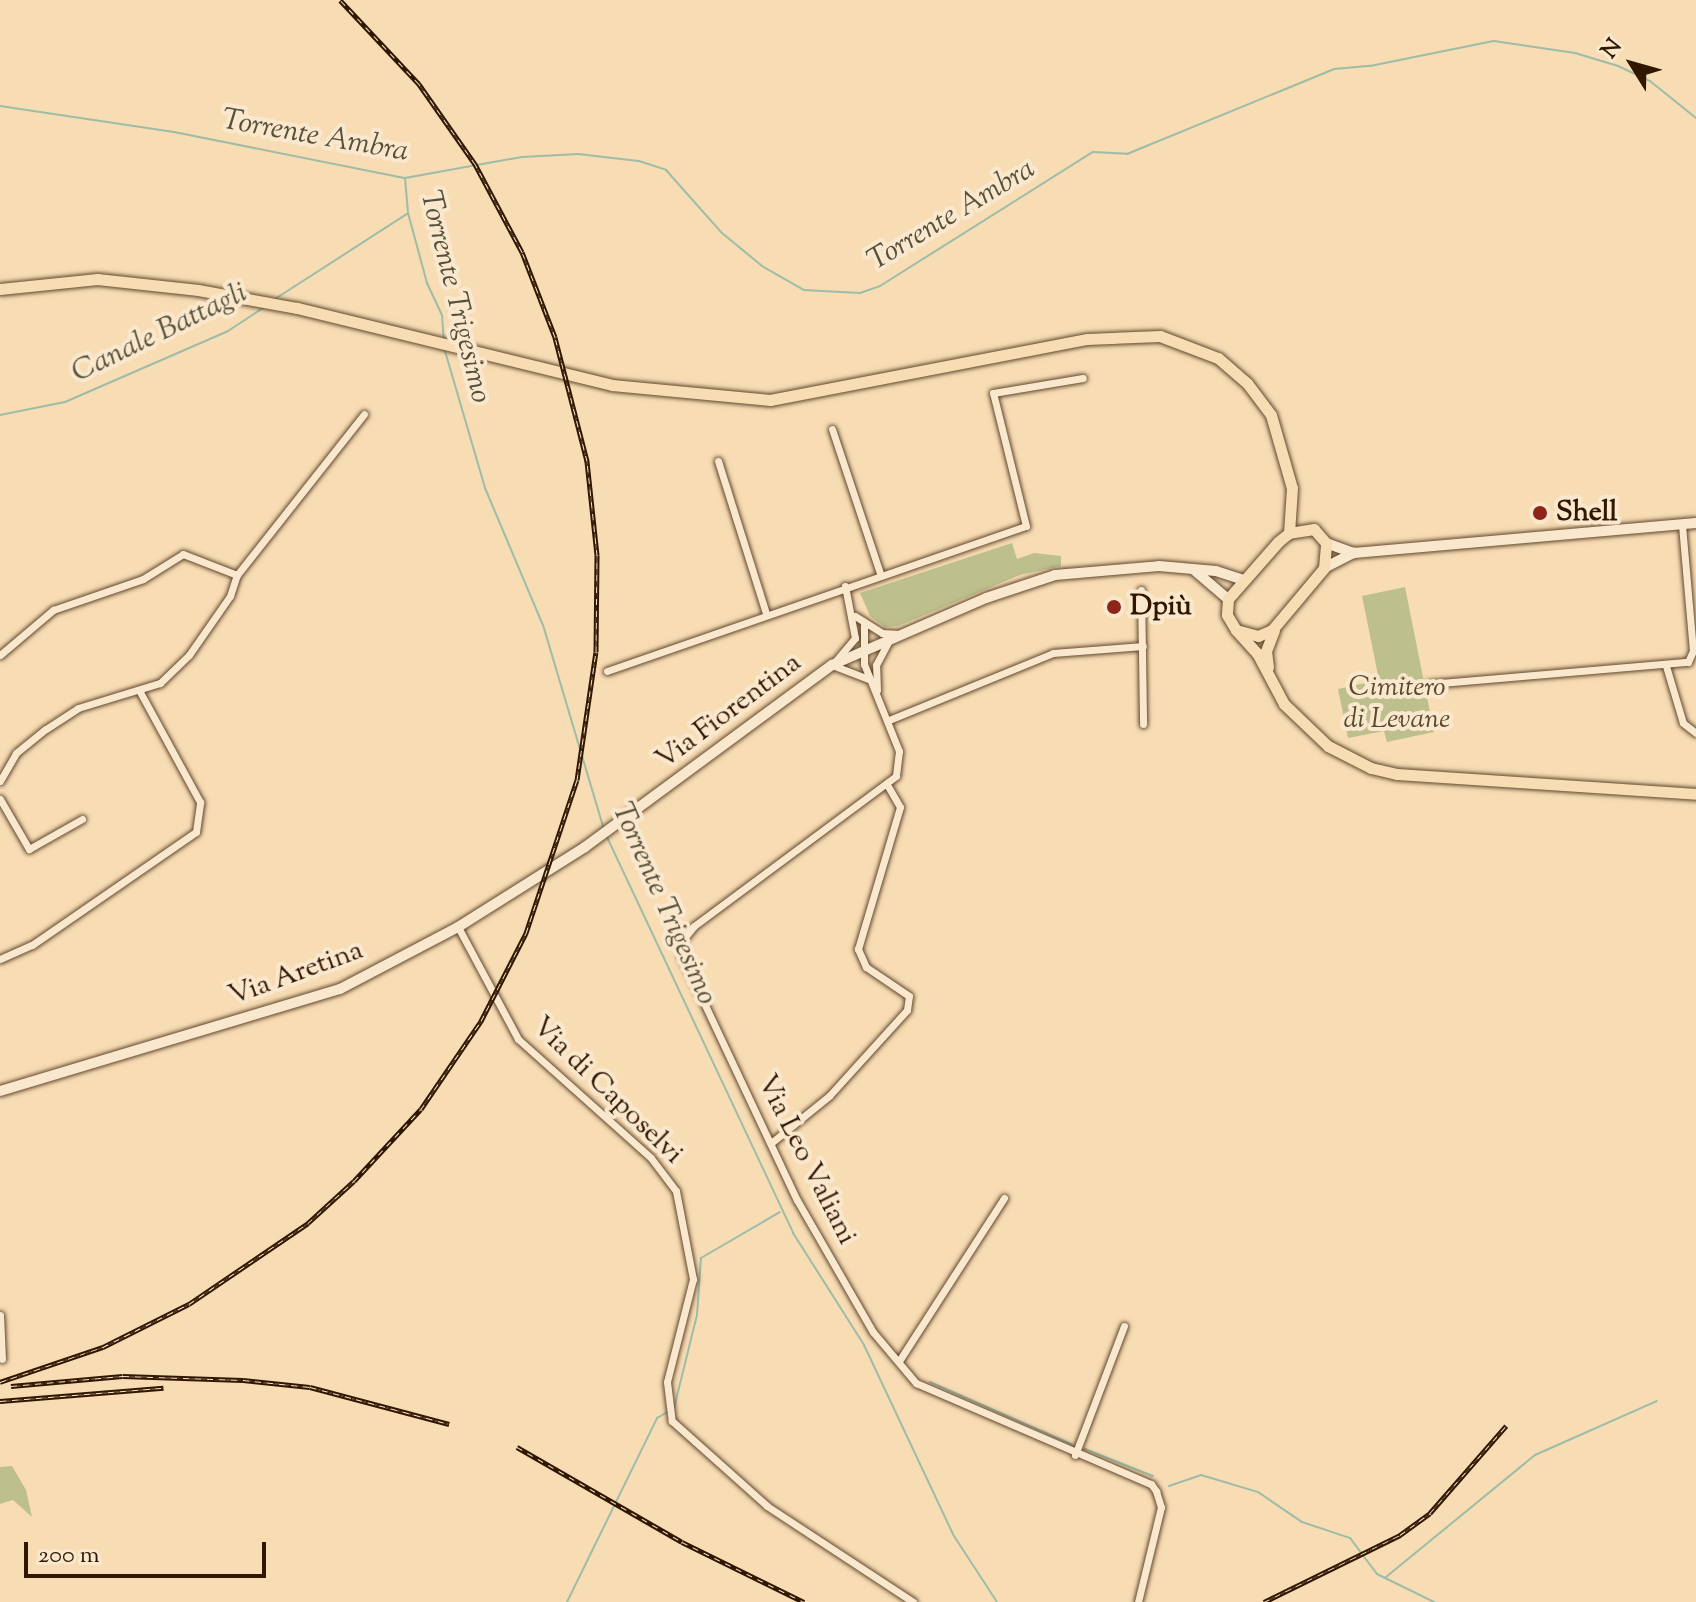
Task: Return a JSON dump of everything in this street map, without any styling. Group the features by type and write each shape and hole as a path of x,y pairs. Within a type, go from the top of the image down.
{"main road":[{"path":"0,289 97,279 198,290 612,385 770,400 1087,339 1160,336 1218,358 1247,383 1271,415 1279,437 1293,508 1304,528"},
{"path":"1289,533 1293,508"},
{"path":"1236,630 1258,636 1277,624 1324,568 1326,543 1314,529 1304,528 1289,533 1228,599 1227,615 1236,630 1268,672 1284,704 1311,734 1371,768 1415,776 1696,794"},
{"path":"1268,672 1266,651 1277,624"}],"street":[{"path":"607,671 880,573 1026,526 993,393 1083,378"},
{"path":"0,781 16,753 78,708 140,692 160,683 189,655 230,596 237,575 364,414"},
{"path":"832,429 880,573"},
{"path":"718,461 766,613"},
{"path":"1324,568 1354,553 1696,523"},
{"path":"1429,684 1688,662 1692,656 1692,587 1682,524"},
{"path":"1326,543 1354,553"},
{"path":"0,655 53,610 143,579 183,554 237,575"},
{"name":"Via Fiorentina","path":"585,847 832,665 1022,583 1055,575 1159,566 1193,569 1244,580"},
{"path":"1193,569 1228,599"},
{"path":"845,586 855,616 855,638 832,665 868,679"},
{"path":"1141,590 1143,724"},
{"path":"855,616 882,633 901,634"},
{"path":"771,1143 829,1096 907,1010 909,996 866,967 858,949 900,807 888,786 901,765 889,720 868,679 864,624"},
{"path":"855,638 876,665"},
{"path":"877,692 876,665 890,639"},
{"path":"889,720 1053,653 1143,646"},
{"path":"1666,666 1683,723 1696,733"},
{"path":"0,959 32,945 196,832 200,802 140,692"},
{"name":"Via Leo Valiani","path":"888,786 694,926 682,941 683,962 771,1143 873,1332 923,1388 1075,1455 1151,1484 1156,1491 1161,1507 1138,1602"},
{"path":"0,799 29,849 82,819"},
{"name":"Via Aretina","path":"0,1091 340,989 458,927 585,847"},
{"name":"Via di Caposelvi","path":"458,927 518,1039 651,1158 676,1191 693,1279 667,1382 672,1421 767,1506 913,1602"},
{"path":"899,1361 1004,1198"},
{"path":"0,1315 2,1359"},
{"path":"1075,1455 1124,1326"}],"green space":[{"path":"1012,543 1017,559 1034,553 1061,556 1061,566 1020,575 898,626 885,627 870,616 860,593"},
{"name":"Cimitero di Levane","path":"1405,587 1434,732 1387,742 1384,731 1348,738 1338,689 1379,680 1362,596"},
{"path":"12,1466 26,1490 32,1517 13,1500 0,1504 0,1467"}],"waterway":[{"name":"Torrente Ambra","path":"0,106 174,132 405,178 522,157 578,154 639,161 666,170 722,233 762,266 804,290 860,293 880,286 1093,152 1127,154 1334,69 1370,66 1494,41 1575,53 1618,66 1650,81 1696,118"},
{"name":"Torrente Trigesimo","path":"405,178 408,213 427,283 442,315 444,341"},
{"name":"Canale Battagli","path":"275,299 407,214"},
{"name":"Canale Battagli","path":"0,415 65,402 228,331 263,308"},
{"name":"Torrente Trigesimo","path":"445,351 485,488 543,625 604,829"},
{"name":"Torrente Trigesimo","path":"606,835 793,1233 864,1345 954,1536 997,1602"},
{"path":"674,1408 697,1315 701,1258 780,1212"},
{"path":"930,1382 1071,1444"},
{"path":"1386,1577 1535,1455 1657,1401"},
{"path":"567,1602 657,1418 669,1411"},
{"path":"1085,1449 1153,1476"},
{"path":"1169,1486 1201,1475 1258,1492 1302,1522 1350,1538 1377,1574 1434,1602"}],"railway":[{"path":"0,1382 103,1347 189,1304 308,1223 354,1181 421,1109 481,1021 526,933 577,780 596,652 597,555 587,461 555,337 522,252 475,164 419,84 340,0"},
{"path":"11,1386 123,1376 243,1380 310,1387 449,1424"},
{"path":"0,1401 163,1388"},
{"path":"1264,1602 1400,1535 1430,1513 1506,1426"},
{"path":"517,1447 682,1542 804,1602"}],"place":[{"name":"Shell","path":"1540,513"},
{"name":"Dpiù","path":"1114,607"}]}
